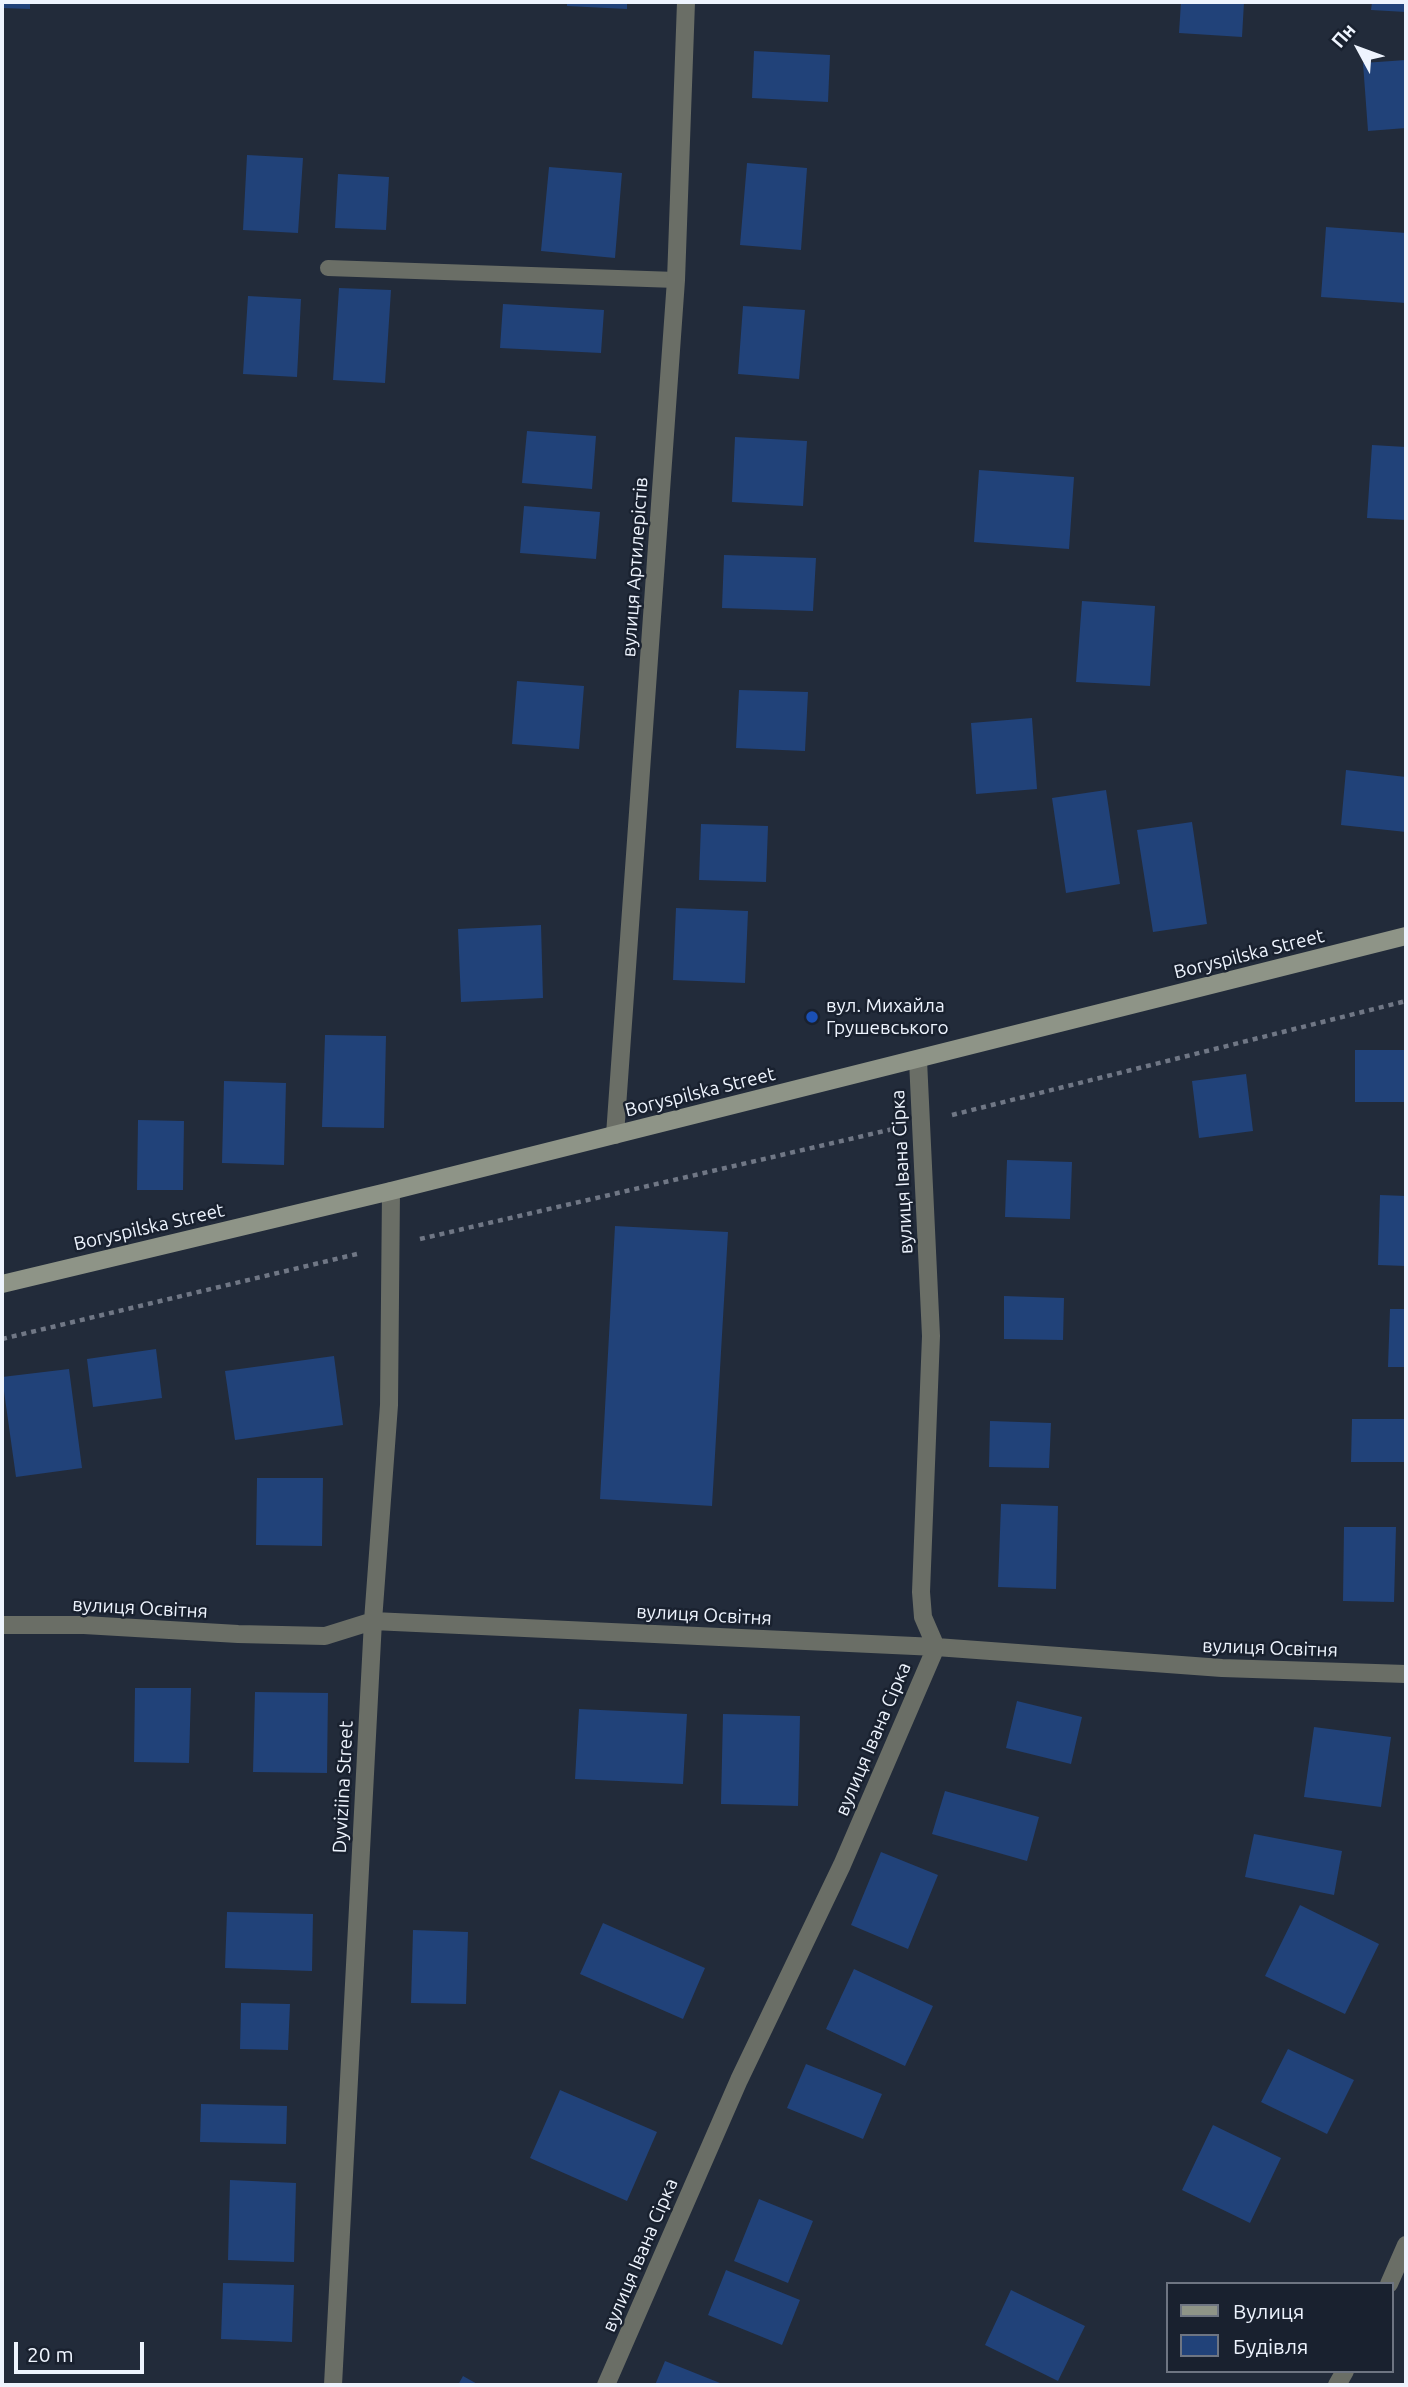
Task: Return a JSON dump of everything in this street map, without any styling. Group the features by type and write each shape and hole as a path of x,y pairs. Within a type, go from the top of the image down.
{"main road":[{"name":"Boryspilska Street","path":"2,1284 391,1191 1406,936"}],"street":[{"name":"вулиця Артилерістів","path":"615,1135 676,280 686,2"},
{"name":"вулиця Івана Сірка","path":"606,2385 739,2080 842,1865 936,1647 923,1617 921,1592 931,1336 918,1060"},
{"name":"Dyviziina Street","path":"333,2385 373,1621 389,1405 391,1191"},
{"name":"вулиця Освітня","path":"2,1625 84,1625 325,1636 373,1621 936,1647 1222,1668 1406,1674"},
{"path":"1391,2282 1406,2245"}],"lane":[{"path":"328,268 676,280"}],"path":[{"path":"2,1339 921,1122 1406,1001"}],"building":[{"path":"2,2 30,2 30,9 2,8"},
{"path":"567,2 627,2 627,9 567,6"},
{"path":"1181,2 1244,2 1242,37 1179,33"},
{"path":"1372,2 1406,2 1406,12 1371,10"},
{"path":"754,51 830,55 828,102 752,98"},
{"path":"1406,60 1406,128 1368,131 1363,63"},
{"path":"247,155 303,158 298,233 243,230"},
{"path":"747,163 807,168 801,250 740,245"},
{"path":"549,167 622,173 615,258 541,251"},
{"path":"338,174 389,177 386,230 335,228"},
{"path":"1326,227 1406,233 1406,303 1321,297"},
{"path":"339,288 391,290 385,383 333,380"},
{"path":"248,296 301,299 297,377 243,374"},
{"path":"503,304 604,310 601,353 500,348"},
{"path":"743,306 805,310 799,379 738,374"},
{"path":"527,431 596,436 592,489 522,483"},
{"path":"735,437 807,441 803,506 732,502"},
{"path":"1372,445 1406,447 1406,520 1367,518"},
{"path":"979,470 1074,477 1069,549 974,542"},
{"path":"524,506 600,512 596,559 520,553"},
{"path":"724,555 816,558 813,611 722,608"},
{"path":"1082,601 1155,606 1150,686 1076,682"},
{"path":"517,681 584,686 579,749 512,744"},
{"path":"739,690 808,692 805,751 736,748"},
{"path":"1032,718 1037,789 976,794 971,723"},
{"path":"1346,770 1406,777 1406,832 1341,825"},
{"path":"1106,790 1120,884 1066,893 1052,798"},
{"path":"1192,822 1207,924 1153,932 1137,830"},
{"path":"701,824 768,826 766,882 699,880"},
{"path":"676,908 748,911 745,983 673,980"},
{"path":"541,925 543,998 461,1002 458,929"},
{"path":"325,1035 386,1036 384,1128 322,1127"},
{"path":"1355,1050 1406,1050 1406,1102 1355,1102"},
{"path":"1246,1074 1253,1131 1199,1138 1192,1081"},
{"path":"224,1081 286,1083 284,1165 222,1163"},
{"path":"138,1120 184,1121 183,1190 137,1190"},
{"path":"1007,1160 1072,1162 1070,1219 1005,1217"},
{"path":"1380,1195 1406,1196 1406,1266 1378,1265"},
{"path":"615,1226 728,1232 712,1506 600,1499"},
{"path":"1004,1296 1064,1298 1063,1340 1004,1339"},
{"path":"1390,1309 1406,1309 1406,1367 1388,1367"},
{"path":"156,1349 162,1398 93,1407 87,1359"},
{"path":"334,1356 343,1425 235,1440 225,1371"},
{"path":"69,1369 82,1468 16,1477 2,1377"},
{"path":"1352,1419 1406,1419 1406,1462 1351,1462"},
{"path":"990,1421 1051,1423 1049,1468 989,1467"},
{"path":"257,1478 323,1478 322,1546 256,1545"},
{"path":"1001,1504 1058,1506 1056,1589 998,1587"},
{"path":"1344,1527 1396,1527 1394,1602 1343,1601"},
{"path":"135,1688 191,1688 189,1763 134,1762"},
{"path":"255,1692 328,1693 327,1773 253,1772"},
{"path":"1017,1701 1082,1717 1071,1764 1006,1748"},
{"path":"579,1709 687,1714 683,1784 575,1779"},
{"path":"723,1714 800,1716 798,1806 721,1804"},
{"path":"1314,1727 1391,1737 1381,1807 1304,1797"},
{"path":"945,1791 1039,1817 1027,1861 932,1834"},
{"path":"1254,1834 1342,1851 1334,1895 1245,1877"},
{"path":"881,1852 938,1875 908,1949 851,1925"},
{"path":"1300,1905 1379,1944 1345,2014 1265,1976"},
{"path":"227,1912 313,1914 312,1971 225,1968"},
{"path":"603,1923 705,1968 683,2019 580,1974"},
{"path":"413,1930 468,1932 466,2004 411,2003"},
{"path":"854,1969 933,2006 905,2066 826,2029"},
{"path":"241,2003 290,2004 288,2050 240,2049"},
{"path":"1288,2049 1354,2080 1327,2134 1261,2102"},
{"path":"806,2064 882,2094 863,2139 787,2108"},
{"path":"560,2090 657,2132 627,2201 530,2158"},
{"path":"201,2104 287,2106 286,2144 200,2142"},
{"path":"1213,2125 1281,2158 1250,2223 1182,2190"},
{"path":"230,2180 296,2183 294,2262 228,2260"},
{"path":"759,2199 813,2221 788,2283 734,2261"},
{"path":"726,2270 800,2300 782,2345 708,2315"},
{"path":"223,2283 294,2285 292,2342 221,2339"},
{"path":"1011,2290 1085,2326 1058,2381 985,2345"},
{"path":"665,2361 725,2385 655,2385"},
{"path":"463,2376 479,2385 458,2385"}],"place":[{"name":"вул. Михайла Грушевського","path":"812,1017"}]}
